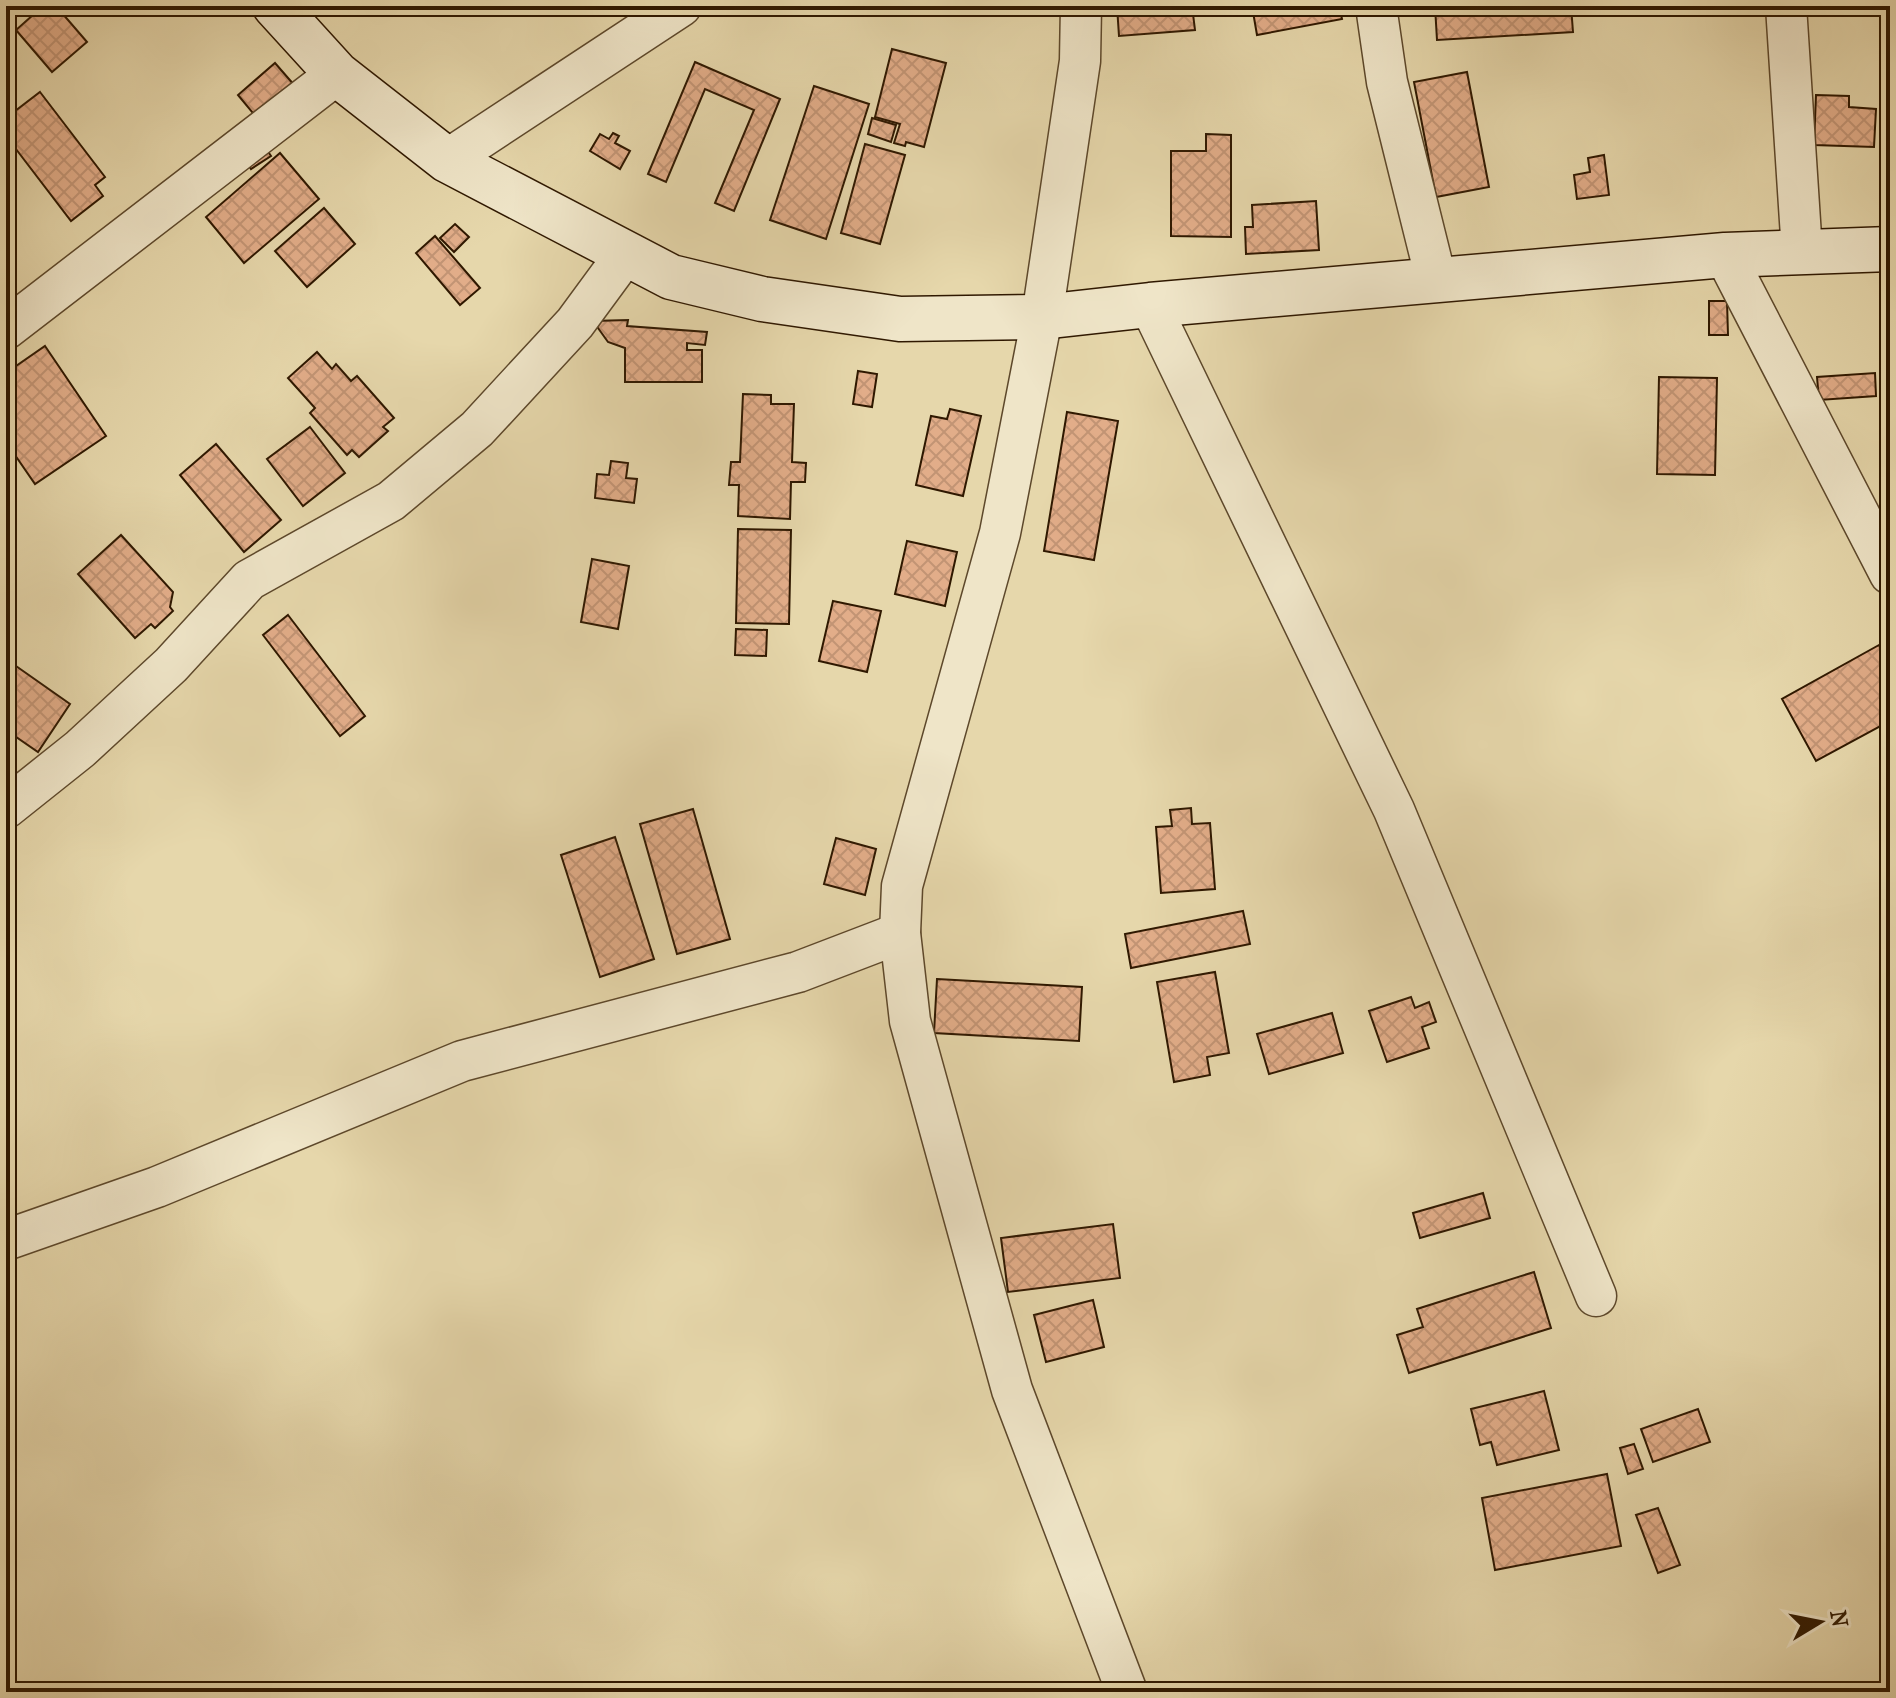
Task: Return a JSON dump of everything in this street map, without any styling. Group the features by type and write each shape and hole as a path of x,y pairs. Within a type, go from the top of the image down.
{"street":[{"path":"275,6 337,74 447,160 671,277 762,299 900,319 1042,317 1725,255 1890,249"},
{"path":"447,160 681,6"},
{"path":"1081,6 1080,61 1042,317 1000,533 902,886 900,933 910,1021 1012,1390 1127,1692"},
{"path":"1376,6 1387,82 1436,279"},
{"path":"1786,6 1802,252"},
{"path":"6,329 337,74"},
{"path":"6,808 80,749 171,665 249,580 391,501 477,429 575,323 625,255"},
{"path":"1725,255 1890,574"},
{"path":"1150,305 1394,810 1596,1296"},
{"path":"6,1240 157,1187 462,1061 798,972 900,933"}],"building":[{"path":"43,6 56,6 87,42 52,72 16,30"},
{"path":"1117,6 1192,6 1195,30 1119,36"},
{"path":"1252,6 1339,6 1342,19 1257,35"},
{"path":"1435,6 1571,6 1573,32 1437,40"},
{"path":"1818,6 1890,6 1890,14 1818,12"},
{"path":"892,49 946,63 924,147 906,142 905,146 894,143 900,124 875,117"},
{"path":"695,62 780,99 734,211 715,203 754,110 705,89 666,182 648,174"},
{"path":"275,63 295,86 257,118 238,95"},
{"path":"1467,72 1489,187 1436,197 1414,82"},
{"path":"814,86 869,104 826,239 770,220"},
{"path":"40,92 105,177 95,185 103,196 71,221 6,136 6,118"},
{"path":"1816,95 1849,96 1849,107 1876,109 1874,147 1814,145"},
{"path":"872,118 896,125 891,142 868,134"},
{"path":"613,133 619,136 615,143 630,151 620,169 590,151 600,134 609,139"},
{"path":"1206,134 1231,135 1231,237 1171,236 1171,151 1206,151"},
{"path":"260,140 271,156 251,169 241,153"},
{"path":"865,144 905,155 880,244 841,233"},
{"path":"280,153 319,199 244,263 206,217"},
{"path":"1604,155 1609,195 1577,199 1574,175 1590,172 1588,158"},
{"path":"1316,201 1319,250 1246,254 1245,227 1253,227 1252,205"},
{"path":"324,208 355,244 307,287 275,251"},
{"path":"455,224 469,237 454,252 440,238"},
{"path":"435,236 480,288 460,305 416,253"},
{"path":"1709,301 1727,301 1728,335 1709,335"},
{"path":"628,320 627,326 707,332 705,345 687,343 687,350 702,350 702,382 625,382 625,348 608,342 593,321"},
{"path":"45,346 106,436 35,484 6,442 6,373"},
{"path":"317,352 332,369 336,364 351,381 357,376 394,418 383,427 388,431 359,457 352,450 347,455 310,413 315,408 288,378"},
{"path":"858,371 877,374 872,407 853,404"},
{"path":"1875,373 1876,396 1819,400 1817,377"},
{"path":"1659,377 1717,378 1715,475 1657,474"},
{"path":"743,394 771,395 771,404 794,404 792,462 806,463 805,482 791,482 790,519 738,516 739,485 729,485 731,462 740,462"},
{"path":"950,409 981,416 963,496 916,485 931,416 947,419"},
{"path":"1067,412 1118,421 1094,560 1044,551"},
{"path":"310,427 345,473 303,506 267,459"},
{"path":"216,444 281,520 244,552 180,475"},
{"path":"611,461 628,463 626,478 637,479 634,503 595,498 597,474 609,475"},
{"path":"738,529 791,530 789,624 736,623"},
{"path":"121,535 173,592 170,607 173,611 155,628 151,624 135,638 78,574"},
{"path":"907,541 957,552 945,606 895,594"},
{"path":"592,559 629,566 618,629 581,622"},
{"path":"833,601 881,611 867,672 819,661"},
{"path":"288,615 365,716 340,736 263,635"},
{"path":"736,629 767,630 766,656 735,655"},
{"path":"1879,645 1890,664 1890,721 1816,761 1782,699"},
{"path":"6,659 70,704 38,752 6,730"},
{"path":"1191,808 1192,824 1210,823 1215,889 1161,893 1156,827 1172,826 1170,810"},
{"path":"693,809 730,939 677,954 640,824"},
{"path":"615,837 654,959 600,977 561,855"},
{"path":"836,838 876,849 865,895 824,884"},
{"path":"1243,911 1250,944 1131,968 1125,934"},
{"path":"1215,972 1229,1053 1207,1057 1210,1075 1174,1082 1157,982"},
{"path":"937,979 1082,987 1079,1041 934,1033"},
{"path":"1411,997 1415,1008 1429,1002 1436,1022 1422,1027 1429,1048 1387,1062 1369,1011"},
{"path":"1332,1013 1343,1053 1269,1074 1257,1034"},
{"path":"1483,1193 1490,1218 1420,1238 1413,1213"},
{"path":"1113,1224 1120,1278 1008,1292 1001,1238"},
{"path":"1534,1272 1551,1328 1409,1373 1397,1335 1423,1327 1417,1309"},
{"path":"1093,1300 1104,1347 1046,1362 1034,1315"},
{"path":"1544,1391 1559,1450 1497,1465 1491,1442 1480,1445 1471,1409"},
{"path":"1698,1409 1710,1442 1653,1462 1641,1429"},
{"path":"1634,1444 1643,1469 1628,1474 1620,1448"},
{"path":"1607,1474 1621,1546 1495,1570 1482,1498"},
{"path":"1658,1508 1680,1565 1658,1573 1636,1515"}]}
